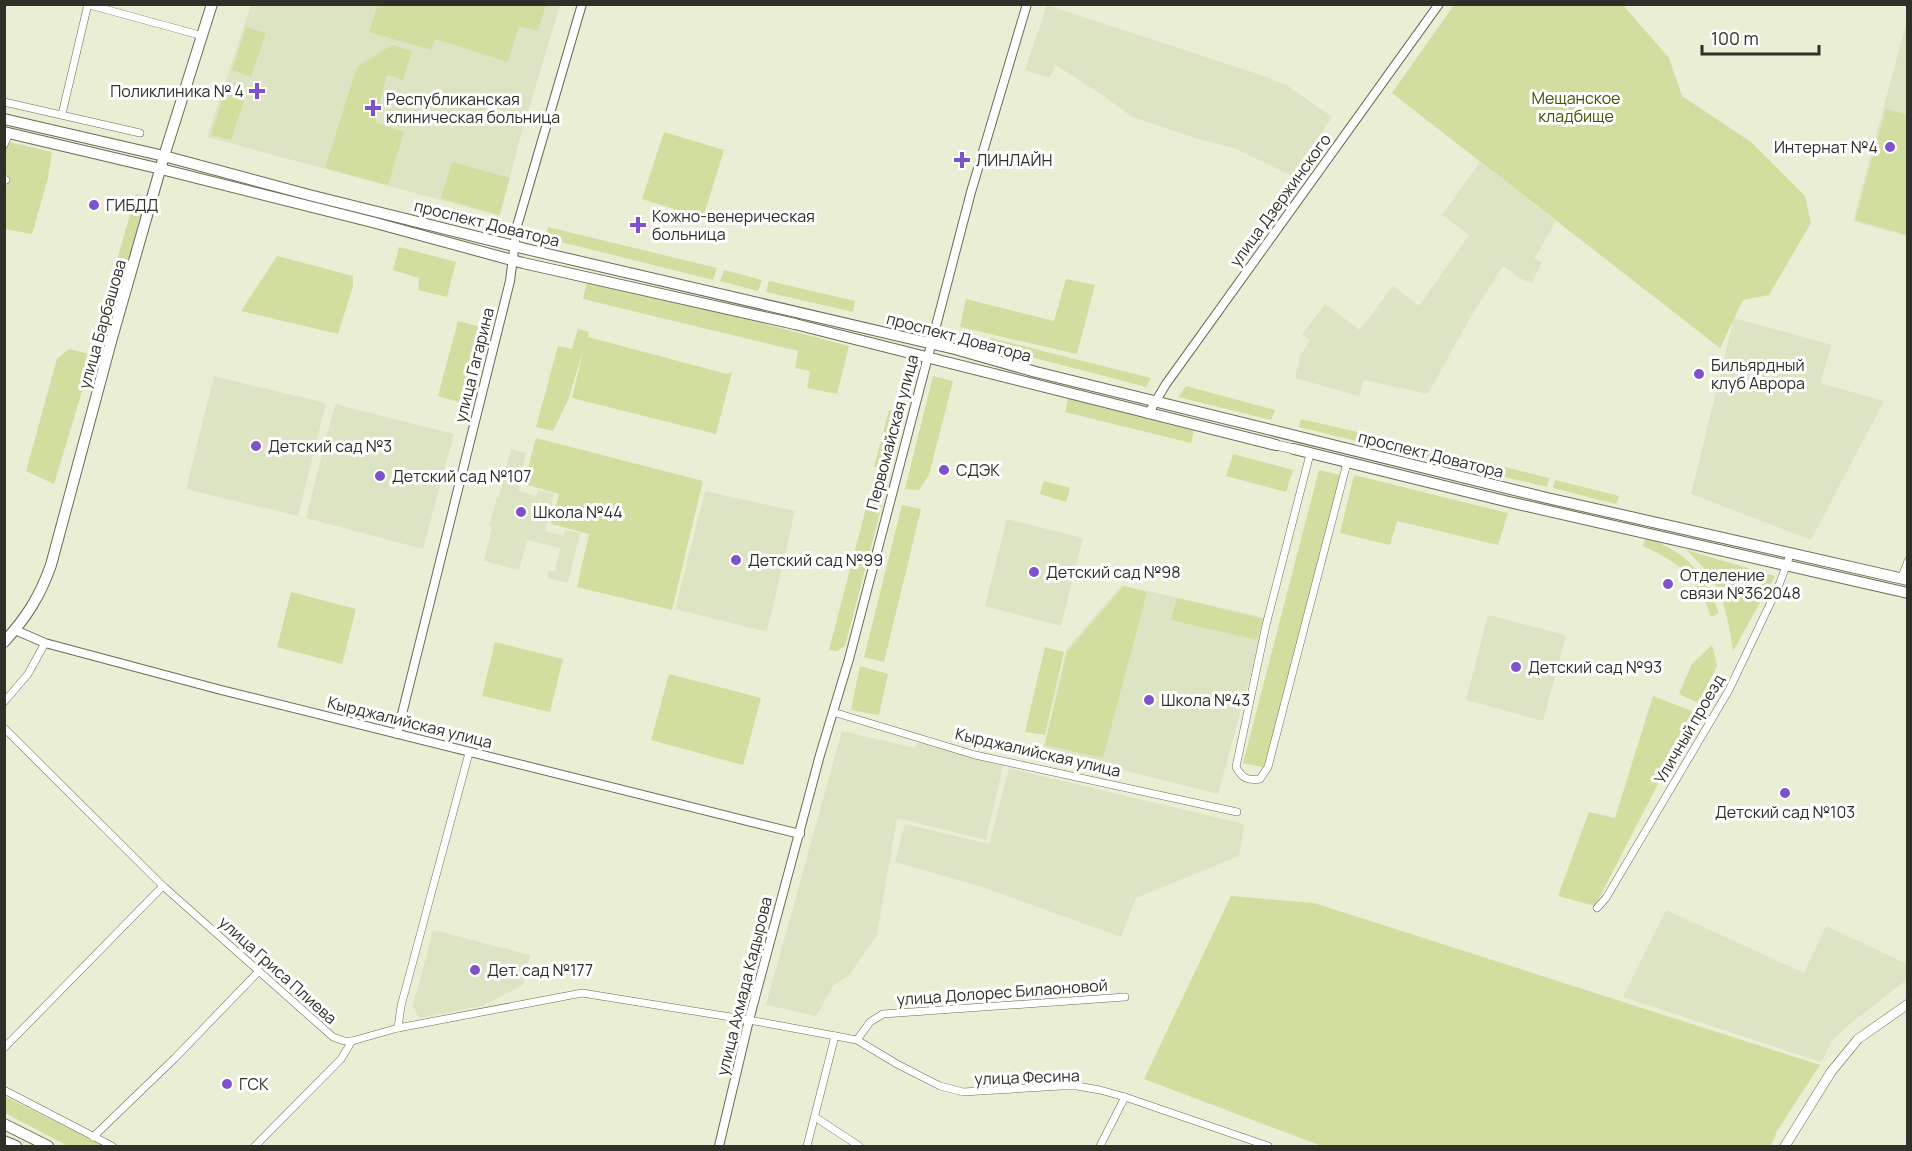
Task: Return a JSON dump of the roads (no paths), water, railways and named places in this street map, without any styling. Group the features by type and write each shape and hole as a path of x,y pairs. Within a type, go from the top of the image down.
{"main road":[{"name":"улица Барбашова","path":"4,642 26,617 42,592 51,565 164,156 212,4"},
{"name":"проспект Доватора","path":"4,119 164,156 515,246 931,343 1155,402 1547,498 1790,555 1904,579"},
{"name":"проспект Доватора","path":"7,133 361,219 513,260 795,324 1347,463 1787,567 1908,593"},
{"path":"1785,1146 1825,1081 1854,1043 1873,1027 1908,1005"},
{"path":"4,1124 48,1146"},
{"path":"4,1141 16,1146"}],"street":[{"name":"улица Гагарина","path":"397,734 508,292 517,226 582,4"},
{"name":"Первомайская улица","path":"800,834 971,192 1027,4"},
{"name":"улица Дзержинского","path":"1148,414 1166,384 1439,4"},
{"path":"62,114 87,5 203,36"},
{"path":"4,102 141,133"},
{"path":"4,145 7,133"},
{"path":"1310,454 1266,625 1236,767 1242,777 1253,780 1260,779 1268,767 1347,463"},
{"name":"Уличный проезд","path":"1597,908 1606,898 1729,690 1787,567 1790,555"},
{"path":"1904,579 1908,561"},
{"name":"Кырджалийская улица","path":"15,630 45,643 469,753 800,834"},
{"path":"4,702 28,674 45,643"},
{"name":"Кырджалийская улица","path":"833,712 975,755 1237,812"},
{"name":"улица Гриса Плиева","path":"4,728 163,886 333,1037 352,1041"},
{"path":"398,1028 401,1006 469,753"},
{"name":"улица Ахмада Кадырова","path":"719,1146 800,834"},
{"path":"4,1048 163,886"},
{"path":"93,1137 175,1058 259,971"},
{"path":"255,1146 341,1059 352,1041 398,1028 582,993 750,1020"},
{"name":"улица Долорес Билаоновой","path":"857,1040 870,1022 883,1014 1125,996"},
{"name":"улица Фесина","path":"750,1020 857,1040 940,1086 956,1091 985,1092 1077,1086 1125,1097 1266,1146"},
{"path":"807,1146 835,1036"},
{"path":"4,1090 112,1146"},
{"path":"1100,1146 1125,1097"},
{"path":"815,1118 859,1146"}],"place":[{"name":"Поликлиника № 4","path":"257,91"},
{"name":"Республиканская клиническая больница","path":"373,108"},
{"name":"Интернат №4","path":"1890,147"},
{"name":"ЛИНЛАЙН","path":"962,160"},
{"name":"ГИБДД","path":"94,205"},
{"name":"Кожно-венерическая больница","path":"638,225"},
{"name":"Бильярдный клуб Аврора","path":"1699,374"},
{"name":"Детский сад №3","path":"256,446"},
{"name":"СДЭК","path":"944,470"},
{"name":"Детский сад №107","path":"380,476"},
{"name":"Школа №44","path":"521,512"},
{"name":"Детский сад №99","path":"736,560"},
{"name":"Детский сад №98","path":"1034,572"},
{"name":"Отделение связи №362048","path":"1668,584"},
{"name":"Детский сад №93","path":"1516,667"},
{"name":"Школа №43","path":"1149,700"},
{"name":"Детский сад №103","path":"1785,793"},
{"name":"Дет. сад №177","path":"475,970"},
{"name":"ГСК","path":"227,1084"}],"park label":[{"name":"Мещанское кладбище","path":"1576,107"}]}
